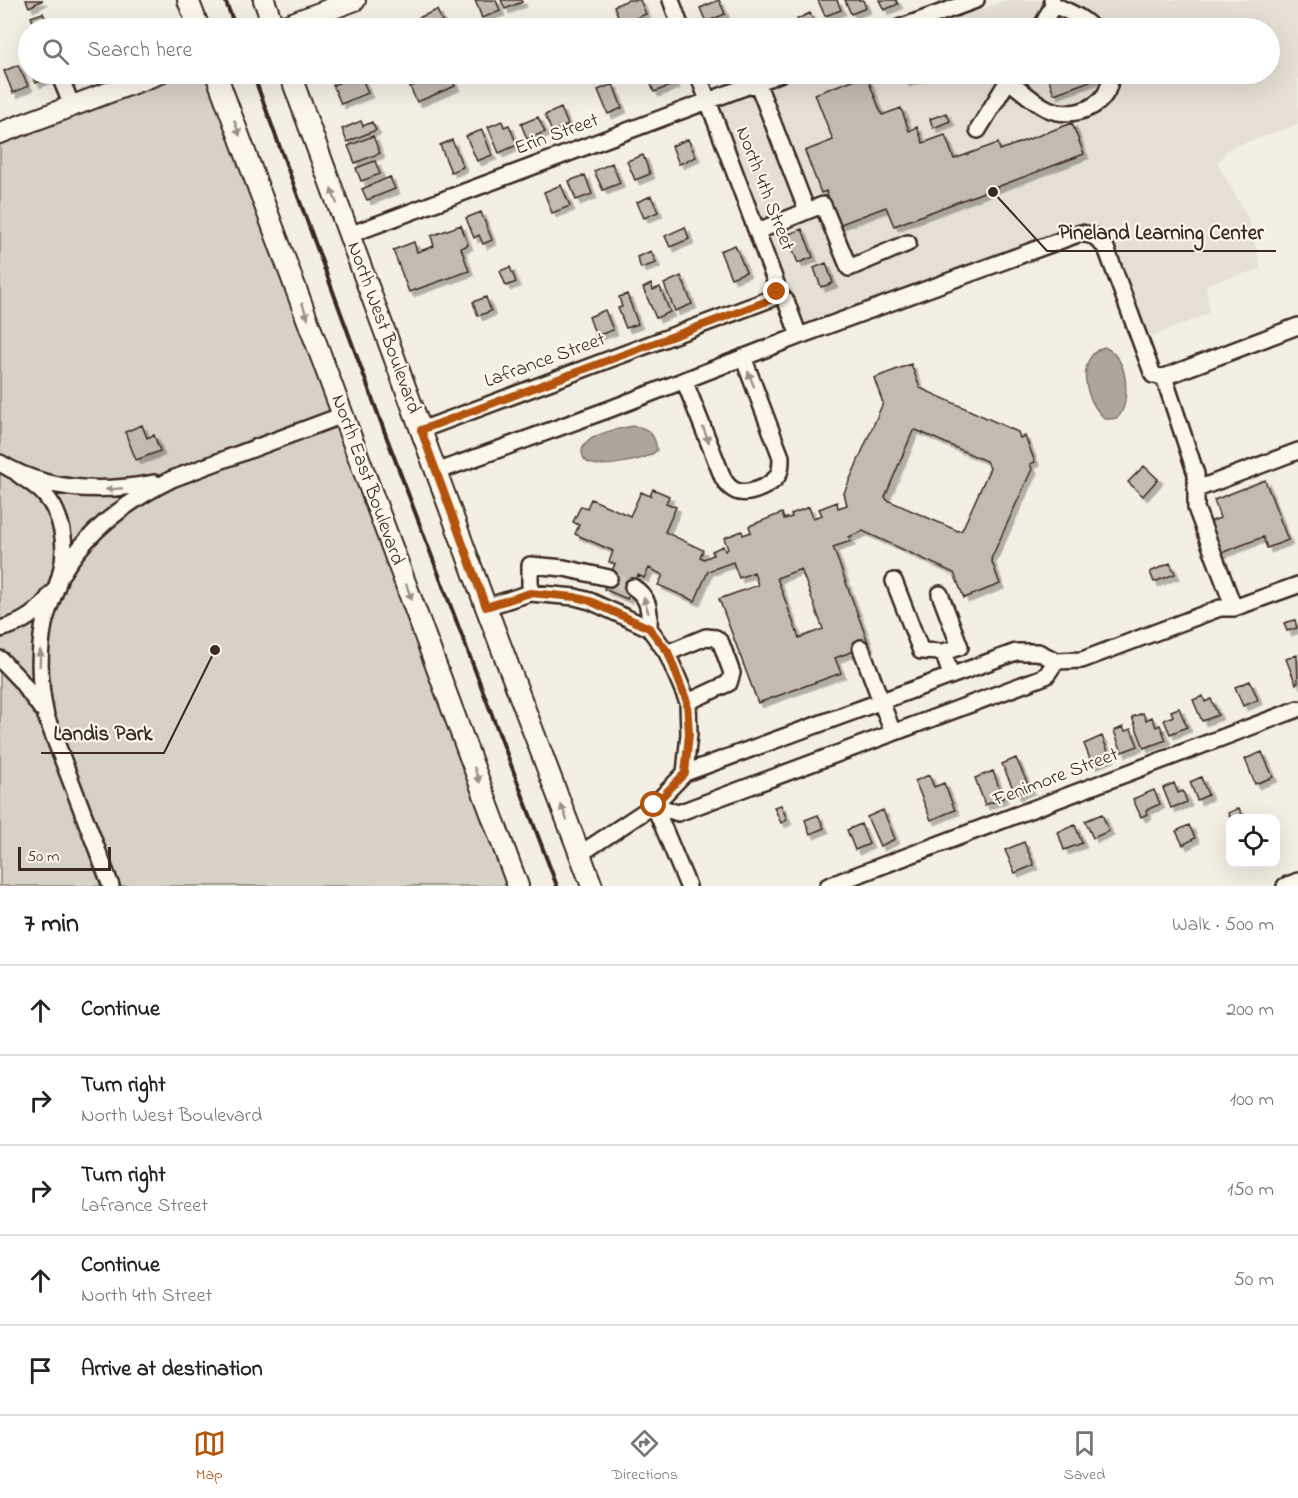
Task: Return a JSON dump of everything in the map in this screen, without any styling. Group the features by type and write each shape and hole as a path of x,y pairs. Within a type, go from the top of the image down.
{"main road":[{"path":"188,0 195,18"},
{"path":"264,0 270,18"},
{"path":"306,18 355,0"},
{"path":"0,133 131,84"},
{"name":"North East Boulevard","path":"220,84 518,886"},
{"name":"North West Boulevard","path":"294,84 486,607 592,886"}],"street":[{"path":"670,0 677,18"},
{"path":"926,18 976,0"},
{"path":"1045,18 1052,3 1079,18"},
{"path":"62,84 72,106"},
{"name":"North 4th Street","path":"702,84 758,231 777,292 786,302 799,336"},
{"name":"Erin Street","path":"349,235 752,84"},
{"path":"758,84 807,212"},
{"path":"978,130 1006,84"},
{"path":"1018,84 1045,108 1067,114 1098,104 1106,93 1108,84"},
{"path":"758,231 823,205 849,268 908,243"},
{"path":"436,472 1081,233 1094,236 1106,248 1153,375 1164,377 1298,326"},
{"name":"Lafrance Street","path":"421,430 770,300 777,292"},
{"path":"684,380 729,488 738,492 750,492 764,487 776,478 781,467 781,457 743,357"},
{"path":"1164,377 1196,474 1196,508 1234,608"},
{"path":"0,629 14,625 31,615 48,599 76,551 110,517 136,498 172,479 343,415"},
{"path":"1197,489 1298,451"},
{"path":"0,463 44,494 60,520 63,545 62,570 48,608 41,641 40,675 46,716 111,886"},
{"path":"11,471 60,486 92,489 130,487 172,479"},
{"path":"530,593 530,565 564,568 603,576 590,601"},
{"path":"894,581 921,651 943,652 960,647 940,594"},
{"path":"580,855 654,805 685,773 1016,652 1038,652 1056,661 1082,660 1220,608 1234,608 1298,585"},
{"path":"633,587 641,592 648,605 649,628"},
{"path":"486,607 530,593 575,597 590,601 649,628 668,652 687,702 689,734 685,773"},
{"path":"668,652 706,637 716,638 721,643 732,673 729,683 687,702"},
{"path":"861,648 893,733"},
{"path":"943,652 951,675"},
{"path":"0,659 20,680 46,716"},
{"path":"654,805 678,813 1046,676 1056,661"},
{"name":"Fenimore Street","path":"828,886 1298,709"},
{"path":"654,805 688,886"},
{"path":"1285,886 1298,881"}],"shaded area":[{"path":"1006,0 1298,0 1298,124 1228,149 1217,163 1249,220 1261,269 1206,284 1209,313 1146,339 1109,243 1101,232 1085,225 812,325 801,320 721,108 785,84 1280,84 1280,18 957,18"},
{"path":"131,84 220,84 518,886 0,886 0,133"},
{"path":"1104,347 1117,357 1125,378 1124,404 1120,415 1112,419 1106,419 1099,412 1088,392 1086,381 1089,361"},
{"path":"634,426 644,428 655,440 657,450 652,454 617,464 599,465 584,459 582,449 592,438"}],"building":[{"path":"26,0 43,0 29,7"},
{"path":"475,0 496,0 500,11 482,18"},
{"path":"501,0 521,0 522,2 505,9"},
{"path":"628,0 640,0 646,14 636,18 619,18 614,6"},
{"path":"719,0 725,14 716,18 704,18 700,8"},
{"path":"818,0 837,0 841,10 825,16"},
{"path":"845,0 863,0 866,8 851,14"},
{"path":"879,0 896,0 898,4 884,10"},
{"path":"437,10 441,18 418,18"},
{"path":"43,13 45,18 31,18"},
{"path":"810,13 812,18 799,18"},
{"path":"18,65 18,84 28,86 13,93 4,71"},
{"path":"364,84 368,93 341,104 333,85"},
{"path":"417,84 454,84 455,86 417,102 410,87"},
{"path":"613,84 622,108 608,114 598,90"},
{"path":"651,84 675,84 654,92"},
{"path":"842,84 870,84 882,115 901,108 909,131 917,127 923,143 945,135 954,159 998,143 1000,150 1072,123 1084,154 894,226 886,207 838,225 826,191 821,193 805,151 833,140 815,94"},
{"path":"1050,84 1082,84 1054,94"},
{"path":"561,108 568,125 552,132 545,115"},
{"path":"946,113 950,121 933,128 930,119"},
{"path":"538,117 545,132 527,139 521,124"},
{"path":"361,121 363,126 372,122 376,130 347,142 342,129"},
{"path":"502,121 504,127 509,125 517,145 499,153 488,127"},
{"path":"482,130 492,155 477,161 466,136"},
{"path":"373,136 380,153 355,163 348,146"},
{"path":"688,139 696,157 679,164 672,146"},
{"path":"452,140 463,167 451,172 440,145"},
{"path":"643,155 650,174 635,180 627,161"},
{"path":"375,161 380,174 361,181 356,168"},
{"path":"612,163 620,183 603,190 594,171"},
{"path":"585,175 592,194 576,200 569,181"},
{"path":"390,177 395,189 367,200 362,189"},
{"path":"561,185 570,206 552,213 544,192"},
{"path":"651,196 658,212 644,218 637,202"},
{"path":"481,212 492,240 483,244 479,235 474,238 466,218"},
{"path":"461,225 468,245 461,248 469,271 409,292 393,250 414,242 417,252 434,246 431,236"},
{"path":"685,227 689,239 670,247 665,236"},
{"path":"802,229 813,257 798,263 787,235"},
{"path":"735,245 746,272 731,278 720,251"},
{"path":"651,251 656,263 641,268 637,257"},
{"path":"826,263 833,283 821,287 814,268"},
{"path":"510,267 516,282 506,286 500,271"},
{"path":"681,276 692,304 675,311 664,284"},
{"path":"651,284 653,290 660,287 670,312 656,318 643,288"},
{"path":"627,294 638,324 626,328 618,308 622,307 619,297"},
{"path":"486,297 491,311 478,316 473,302"},
{"path":"605,310 613,330 596,336 589,317"},
{"path":"911,364 920,388 1018,432 1020,438 1025,436 1035,462 1030,464 1032,469 991,559 1000,584 964,598 954,573 863,531 849,537 851,541 833,547 869,645 835,658 841,673 758,703 719,599 758,585 754,572 739,578 733,562 708,571 695,601 658,585 663,575 649,568 644,578 638,575 627,599 604,589 615,564 609,562 613,551 575,534 579,525 573,522 581,506 587,508 591,499 630,516 641,492 650,496 653,489 669,496 666,503 676,507 665,532 703,550 700,557 704,559 713,555 712,551 723,546 725,551 728,549 724,538 742,531 743,535 751,532 749,526 782,513 784,519 809,507 813,518 822,515 819,509 837,502 838,508 847,505 844,493 883,403 874,378","holes":["916,430 986,461 990,468 962,530 958,531 887,500 885,497 913,431","801,569 823,629 799,638 777,578"]},
{"path":"142,425 147,438 154,435 160,451 136,460 125,432"},
{"path":"1144,466 1158,479 1143,496 1128,482"},
{"path":"1265,480 1288,540 1267,548 1263,537 1221,553 1209,522 1220,518 1214,500"},
{"path":"1170,563 1175,574 1154,582 1150,572"},
{"path":"1295,620 1297,628 1287,631 1284,623"},
{"path":"1297,655 1298,683 1296,684 1286,659"},
{"path":"1250,681 1258,700 1243,706 1235,687"},
{"path":"1203,696 1205,702 1211,699 1218,715 1202,721 1193,700"},
{"path":"1179,708 1187,727 1170,734 1164,720 1173,716 1171,711"},
{"path":"1143,713 1146,720 1152,717 1156,727 1160,725 1166,740 1144,748 1132,717"},
{"path":"1123,727 1125,731 1131,729 1138,746 1122,752 1114,731"},
{"path":"1102,736 1110,757 1092,764 1084,744"},
{"path":"1262,752 1273,777 1255,784 1245,759"},
{"path":"1016,758 1030,789 1016,795 1002,764"},
{"path":"993,771 1003,798 985,805 975,778"},
{"path":"929,775 934,787 944,783 955,810 931,820 915,781"},
{"path":"1201,777 1208,795 1197,800 1190,782"},
{"path":"1174,783 1178,793 1183,791 1187,802 1171,808 1163,788"},
{"path":"1154,790 1160,804 1146,810 1147,814 1141,817 1133,799"},
{"path":"781,805 787,820 781,823 774,807"},
{"path":"1239,808 1241,814 1229,814"},
{"path":"883,810 895,839 880,846 867,817"},
{"path":"1102,814 1109,831 1093,838 1085,821"},
{"path":"818,815 824,828 810,834 805,820"},
{"path":"861,824 869,844 855,850 847,830"},
{"path":"1075,825 1082,843 1064,850 1058,832"},
{"path":"1189,825 1195,838 1183,845 1176,831"},
{"path":"1024,842 1034,865 1015,873 1005,850"}],"tunnel":[{"path":"609,578 633,587"}],"railway":[{"path":"225,0 232,18"},
{"path":"257,84 385,433 557,886"}],"place":[{"name":"Pineland Learning Center","path":"993,192"},
{"name":"Landis Park","path":"215,650"}],"route":[{"path":"654,805 685,773 689,734 687,702 668,652 649,628 590,601 575,597 530,593 486,607 421,430 770,300 777,292"}]}
